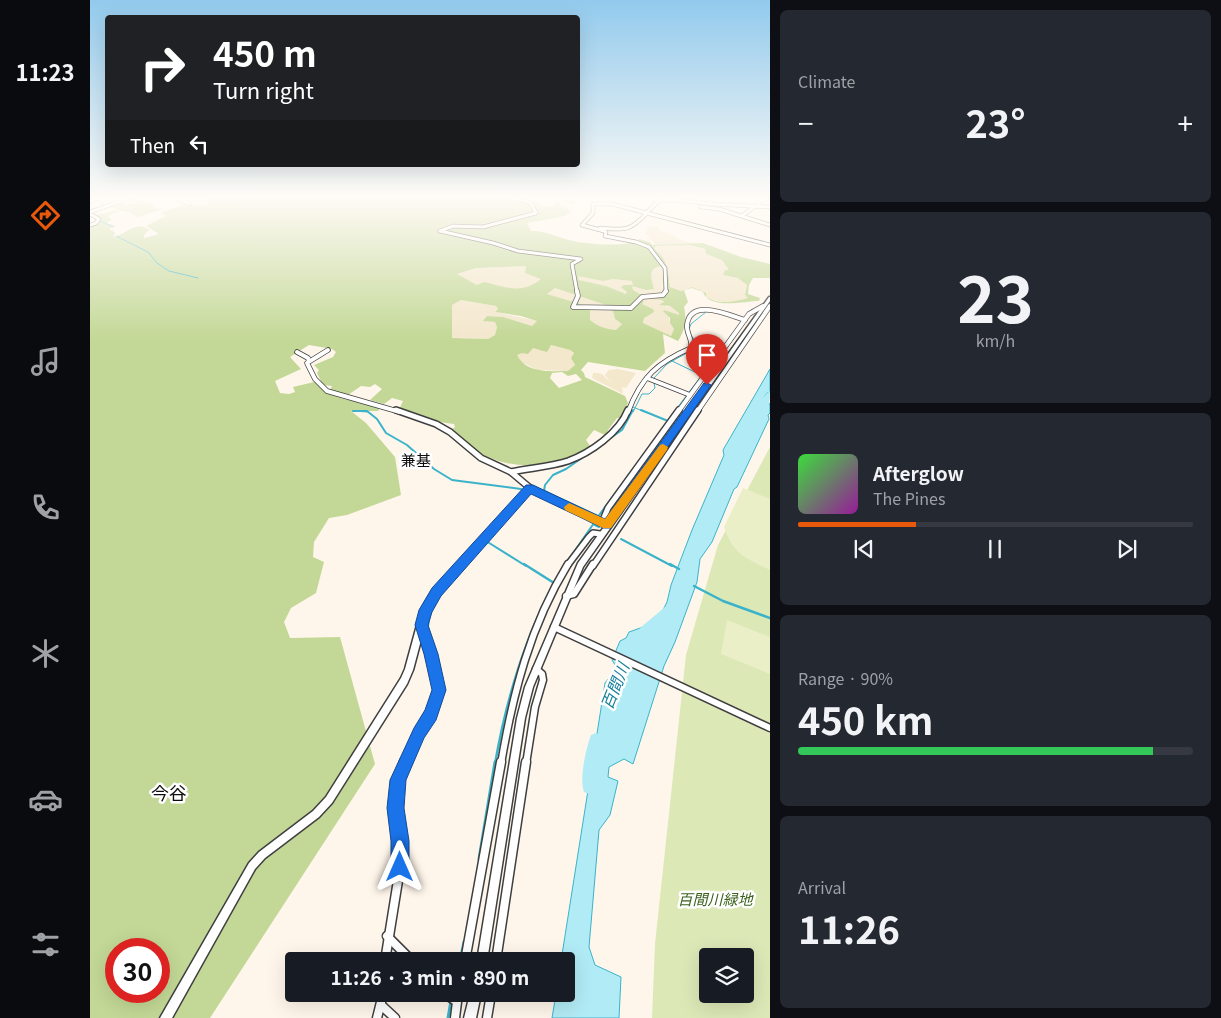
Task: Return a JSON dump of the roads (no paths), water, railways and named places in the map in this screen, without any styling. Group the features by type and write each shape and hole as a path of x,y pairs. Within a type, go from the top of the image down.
{"street":[{"path":"504,247 518,251 581,259 572,264 578,296 573,306 575,308 631,308 642,297 665,294 664,268 658,255 649,247"},
{"path":"566,596 574,594 770,298"},
{"path":"605,524 603,520 608,508 743,319 766,306"},
{"path":"483,952 521,718 536,669 558,629 566,596 580,565 605,524 766,306"},
{"path":"511,472 567,461 582,454 615,432 624,421 631,400 647,378 668,358 691,348 687,323 692,312 698,309 743,319"},
{"path":"328,350 307,363 308,369 327,390 341,396 375,402 436,424 450,432 481,458 511,472 530,488 605,524"},
{"path":"297,352 308,358 309,361"},
{"path":"647,378 689,394"},
{"path":"166,1018 252,866 262,855 316,814 329,800 347,773 404,681 409,670 425,610 436,592 530,488"},
{"path":"467,952 478,898 508,714 524,658 561,576 586,539 594,533 600,534"},
{"path":"386,952 400,867 400,841 396,808 398,780 419,733 431,714 439,690 431,654 421,625"},
{"path":"558,629 770,728"},
{"path":"497,952 529,742 535,707 543,680 542,674 536,669"},
{"path":"387,936 403,952"},
{"path":"377,1018 382,1002"},
{"path":"453,1002 455,1018"},
{"path":"470,1018 473,1002"},
{"path":"486,1018 489,1002"},
{"path":"382,1006 395,1018"}],"water":[{"path":"770,369 770,392 765,396 770,405 769,419 737,487 734,489 712,542 700,559 697,582 664,666 633,764 624,759 609,767 608,777 618,781 610,815 599,830 589,947 595,965 621,977 619,1018 552,1018 555,1002 575,1002 575,952 562,952 605,683 617,668 612,660 620,641 626,638 629,632 657,622 667,602 671,585 692,530 724,455 723,450"}],"waterway":[{"path":"137,247 148,252 157,263 169,271 198,278"},
{"path":"677,408 752,309"},
{"path":"689,329 691,324 706,312"},
{"path":"690,334 696,342"},
{"path":"696,342 701,341 722,347"},
{"path":"672,361 694,349 696,342"},
{"path":"654,378 672,361"},
{"path":"672,361 701,375"},
{"path":"635,408 642,394 649,394 655,388 654,383"},
{"name":"百間川","path":"762,411 770,394"},
{"path":"633,412 635,408"},
{"path":"635,408 645,412"},
{"path":"598,516 544,491 545,485 553,475 566,469 622,430 633,410"},
{"path":"641,410 668,421"},
{"path":"368,412 353,411 367,411 377,419 386,433 407,445 434,469 452,480 521,489"},
{"path":"597,518 633,469"},
{"path":"550,500 593,523"},
{"path":"567,562 593,524"},
{"path":"593,524 599,527"},
{"path":"492,534 486,541 526,566"},
{"path":"621,539 672,566"},
{"path":"524,564 554,583"},
{"path":"670,564 679,569"},
{"path":"495,764 504,717 524,650 553,585"},
{"path":"694,586 723,601 770,618"},
{"path":"441,691 440,671 427,631 430,613 444,587"},
{"name":"百間川","path":"644,632 669,611"},
{"name":"百間川","path":"589,787 596,740"},
{"path":"479,859 495,762"},
{"path":"403,874 406,865 407,846 401,799 406,768"},
{"path":"462,952 464,942"},
{"path":"448,1018 451,1002"}],"district":[{"name":"兼基","path":"416,461"},
{"name":"今谷","path":"169,794"}],"park label":[{"name":"百間川緑地","path":"715,900"}]}
